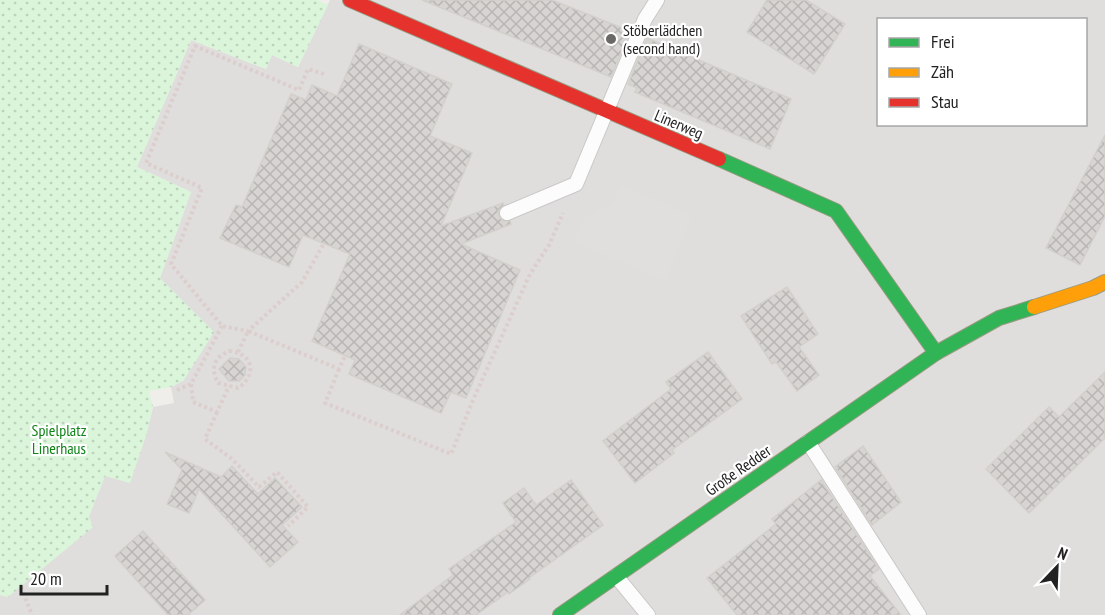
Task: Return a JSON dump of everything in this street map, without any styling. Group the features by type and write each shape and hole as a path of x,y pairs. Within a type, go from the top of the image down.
{"street":[{"name":"Linerweg","path":"350,0 836,211 936,353"},
{"name":"Große Redder","path":"560,615 936,353 999,318 1093,288 1105,282"}],"lane":[{"path":"507,213 576,184 645,19 657,0"},
{"path":"808,442 919,615"},
{"path":"616,576 648,615"}],"path":[{"path":"324,74 308,69 298,90 195,46 146,163 202,188 171,264 222,326 248,331 339,369"},
{"path":"345,356 325,403 450,454 530,274 549,245 576,184"},
{"path":"238,352 248,331 302,282 323,245"},
{"path":"217,412 193,402 191,384 222,326"},
{"path":"229,351 238,352 246,357 250,373 246,383 238,388 229,386 218,383 214,375 214,364 220,355 229,351"},
{"path":"177,390 191,384"},
{"path":"229,386 205,439 232,459 259,487 276,472 308,507 288,526"},
{"path":"21,587 32,615"}],"shaded area":[{"path":"330,0 1105,0 1105,615 0,615 0,595 8,597 89,516 105,476 146,436 153,407 174,403 171,387 184,380 160,278 191,192 137,167 191,40 266,69 272,55 298,67"},
{"path":"620,186 692,215 666,281 574,242 584,218 612,205"}],"green space":[{"name":"Spielplatz Linerhaus","path":"0,0 317,0 328,5 298,67 272,55 266,69 191,40 137,167 191,192 160,278 214,332 184,380 171,387 149,391 153,407 130,483 105,476 89,516 93,527 8,597 0,595"}],"building":[{"path":"422,0 552,0 630,31 611,77"},
{"path":"767,0 806,0 845,24 814,74 747,32"},
{"path":"647,38 791,99 770,149 635,92 637,88 628,84"},
{"path":"359,44 452,84 430,136 472,153 441,226 503,203 504,205 498,211 499,216 502,220 510,221 511,224 461,244 520,270 466,398 451,392 441,413 349,374 355,360 312,341 350,254 303,235 289,267 220,238 236,205 242,207 291,94 306,100 312,85 337,96"},
{"path":"1105,135 1105,216 1080,265 1046,248"},
{"path":"787,287 818,334 799,347 819,375 797,391 776,362 772,364 741,316"},
{"path":"708,352 742,399 672,450 674,453 635,483 603,441 671,389 666,382"},
{"path":"230,358 239,359 246,367 245,375 239,381 229,381 219,369"},
{"path":"1105,372 1105,438 1029,513 986,469 1049,407 1059,417"},
{"path":"863,446 901,502 872,525 835,467"},
{"path":"165,452 221,477 232,466 258,494 275,478 302,507 282,525 298,542 270,567 199,489 189,513 167,504 182,470"},
{"path":"571,480 603,525 509,594 508,592 476,615 400,615 453,575 449,569 516,522 503,503 524,488 536,505"},
{"path":"821,480 879,569 870,576 901,615 737,615 707,578 776,524 772,519"},
{"path":"143,531 205,600 188,615 168,615 115,556"}],"traffic: fast":[{"path":"719,159 836,211 936,353"},
{"path":"560,615 936,353 999,318 1034,307"}],"traffic: slow":[{"path":"1034,307 1105,282"}],"traffic: jam":[{"path":"350,0 719,159"}],"place":[{"name":"Stöberlädchen (second hand)","path":"611,39"}]}
